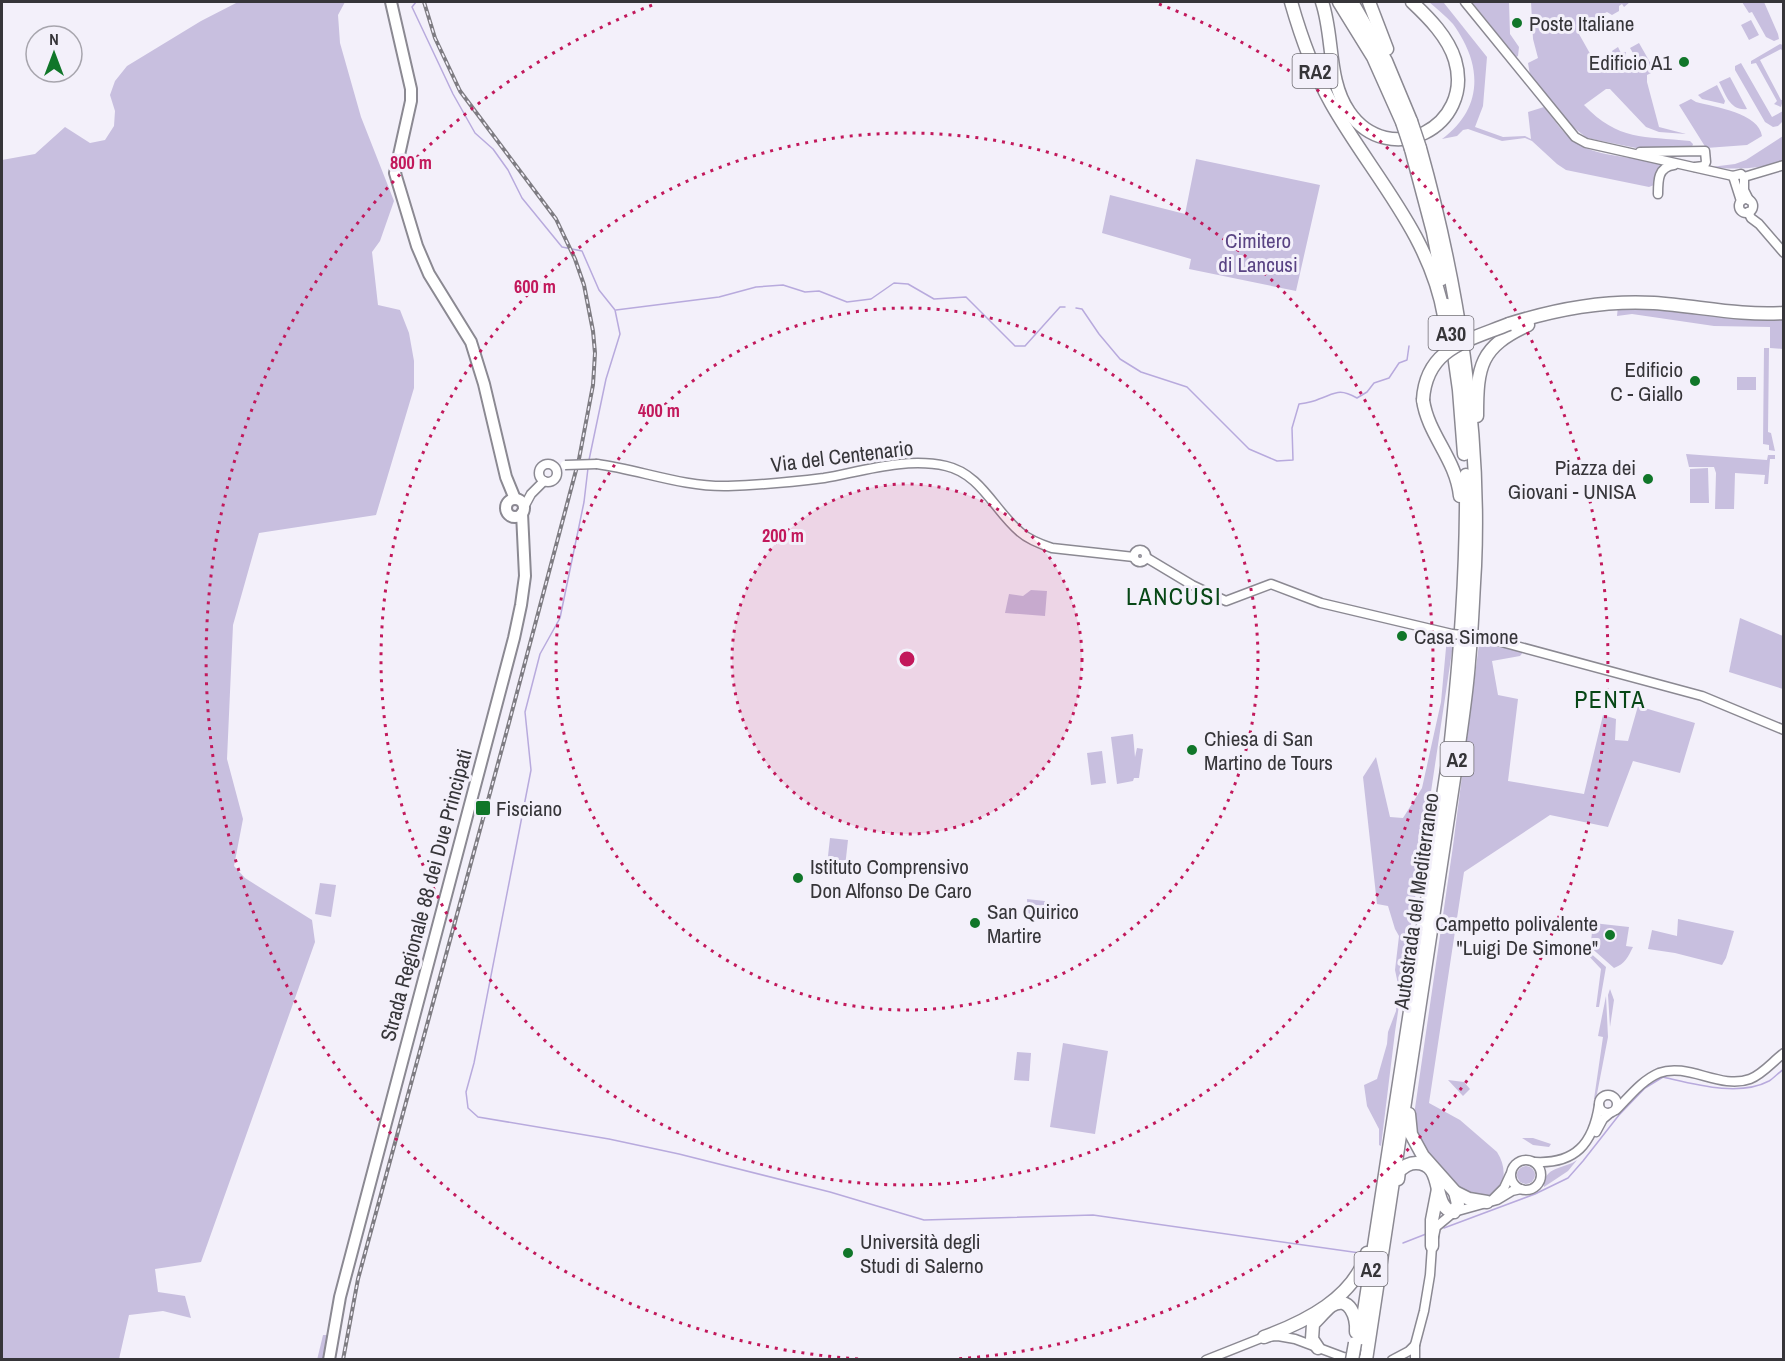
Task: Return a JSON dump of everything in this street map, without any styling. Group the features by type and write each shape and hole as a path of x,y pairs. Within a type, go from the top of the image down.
{"highway":[{"name":"RA2","path":"1291,2 1301,37 1331,103 1397,205 1428,261 1442,306 1458,418 1463,435"},
{"path":"1322,2 1329,27 1337,85 1349,112 1367,131 1379,137 1396,140 1422,135 1433,129 1446,116 1455,100 1459,79 1455,58 1442,35 1412,2"},
{"name":"A30","path":"1339,2 1373,57 1406,121 1416,148 1437,232 1460,390 1463,435"},
{"name":"A30","path":"1352,2 1374,37 1401,94 1406,121"},
{"path":"1370,3 1391,59 1401,94"},
{"name":"Autostrada del Mediterraneo","path":"1365,1359 1360,1344 1378,1279 1428,953 1469,662 1475,564 1475,501 1468,390 1460,328 1437,232"},
{"path":"1460,659 1458,641 1460,494 1455,473 1427,420 1423,400 1424,384 1429,371 1443,353 1509,324 1568,308 1602,304 1656,303 1726,312 1784,313"},
{"path":"1475,501 1479,376 1487,353 1498,341 1529,324 1602,304"},
{"name":"Autostrada del Mediterraneo","path":"1357,1359 1450,750 1460,659 1467,536 1463,435"},
{"path":"1428,953 1427,982 1409,1105 1411,1134 1423,1156 1455,1192 1468,1199 1487,1202"},
{"path":"1378,1279 1385,1259 1399,1171 1408,1164 1426,1165 1436,1177 1444,1207 1454,1212 1458,1204 1455,1192"},
{"path":"1432,1246 1432,1220 1439,1188"},
{"path":"1264,1337 1300,1323 1319,1311 1359,1275 1369,1249 1377,1202 1382,1194"},
{"path":"1318,1348 1312,1339 1313,1324 1331,1307 1341,1304 1348,1305 1356,1319 1360,1344 1352,1359"}],"main road":[{"name":"Strada Regionale 88 dei Due Principati","path":"391,2 407,66 411,95 395,173 417,246 429,274 453,309 471,342 484,384 506,477 507,511 523,548"},
{"name":"Strada Regionale 88 dei Due Principati","path":"329,1359 340,1297 521,606 525,576 520,505 506,477"},
{"path":"507,502 520,505 515,517 507,511 507,502"}],"street":[{"path":"1466,2 1575,137 1586,143 1733,176 1741,174 1744,177 1784,165"},
{"path":"1625,151 1705,151 1704,166 1668,166 1661,172 1658,194"},
{"path":"1681,152 1679,159 1688,166"},
{"path":"1733,176 1759,224 1784,253"},
{"path":"1744,177 1744,190 1748,205"},
{"path":"520,505 542,478 540,468 549,464 554,465 557,472"},
{"name":"Via del Centenario","path":"549,464 597,464 701,485 727,486 821,478 889,466 941,465 961,470 972,478 1026,537 1052,548 1134,557 1135,552 1141,549 1146,552 1147,558 1192,585 1226,601 1271,584 1320,603 1452,634 1483,637 1702,696 1779,727"},
{"path":"542,478 554,480 557,472 565,465"},
{"path":"1415,1359 1436,1227 1454,1212 1503,1198 1515,1189 1534,1188 1539,1183 1542,1174 1550,1167 1570,1161 1582,1151 1593,1138 1603,1119 1655,1075 1665,1071 1680,1070 1709,1078 1748,1080 1757,1076 1784,1053"},
{"path":"1535,1162 1557,1162 1576,1152 1592,1131 1603,1096 1624,1098 1631,1094"},
{"path":"1599,1105 1604,1112 1613,1111 1618,1104 1614,1096"},
{"path":"1487,1202 1499,1194 1514,1164 1520,1160 1528,1159 1535,1162 1542,1174"},
{"path":"1510,1175 1514,1185 1521,1189"},
{"path":"1206,1359 1264,1337 1285,1337 1342,1357 1365,1359"},
{"path":"1392,1359 1416,1345"},
{"path":"1223,1359 1237,1346"}],"green space":[{"path":"238,2 345,2 338,15 340,43 361,117 394,201 380,241 372,252 378,305 400,310 409,333 414,361 414,388 376,515 259,533 233,625 227,759 243,819 234,866 245,878 312,920 315,942 201,1262 155,1269 158,1292 185,1296 191,1318 163,1311 129,1315 119,1359 2,1359 2,160 35,154 65,127 90,143 105,140 114,126 115,111 110,95 115,81 127,66 201,21"},
{"path":"1429,2 1444,3 1487,57 1483,106 1475,127 1503,137 1525,136 1531,139 1528,112 1544,107 1567,135 1585,148 1664,165 1654,185 1649,187 1566,170 1532,141 1525,138 1502,141 1468,129 1463,130 1457,136 1442,139 1463,118 1469,106 1473,94 1473,67 1463,40 1453,24"},
{"path":"1472,2 1509,2 1510,34 1519,47 1518,56 1516,57"},
{"path":"1531,2 1630,2 1624,7 1622,4 1619,6 1619,11 1612,15 1607,12 1603,14 1610,26 1605,29 1601,23 1594,27 1588,17 1583,21 1587,29 1579,34 1597,66 1602,64 1605,69 1611,70 1617,67 1613,61 1616,59 1612,51 1618,47 1621,53 1626,52 1624,63 1628,65 1637,60 1630,48 1639,43 1655,71 1647,75 1647,82 1659,127 1686,134 1659,132 1646,127 1610,89 1606,89 1584,105 1596,117 1620,131 1645,137 1690,141 1693,144 1692,147 1636,148 1587,138 1573,127 1530,75 1528,63 1538,58 1533,39"},
{"path":"1742,2 1764,2 1779,39 1774,41 1766,37 1752,12 1749,13"},
{"path":"1751,20 1759,35 1749,40 1741,25"},
{"path":"1780,44 1783,45 1783,52 1781,49 1760,60 1783,100 1781,107 1774,104 1777,101 1756,63 1751,64 1751,61"},
{"path":"1741,63 1772,117 1783,111 1783,121 1778,126 1773,127 1765,122 1735,70 1735,66"},
{"path":"1730,77 1747,109 1736,107 1726,97 1719,82"},
{"path":"1717,85 1725,101 1724,104 1702,99 1698,95"},
{"path":"1691,99 1745,116 1759,128 1762,136 1747,145 1706,148 1679,105"},
{"path":"1783,136 1783,161 1748,168 1711,167 1746,160"},
{"name":"Cimitero di Lancusi","path":"1196,159 1320,185 1296,291 1189,269 1191,259 1102,233 1110,195 1185,214"},
{"path":"1618,306 1783,317 1783,349 1770,348 1770,327 1714,326 1632,314 1617,316"},
{"path":"1764,348 1769,348 1768,432 1771,433 1775,451 1769,450 1769,445 1763,444"},
{"path":"1737,377 1756,377 1756,390 1737,390"},
{"path":"1686,454 1767,460 1768,455 1775,455 1775,459 1770,459 1768,484 1764,484 1765,475 1735,473 1734,509 1715,509 1716,473 1714,467 1689,467"},
{"path":"1708,468 1709,503 1690,503 1690,469"},
{"path":"1031,590 1047,591 1045,616 1005,613 1009,594 1023,596"},
{"path":"1740,618 1783,636 1783,689 1729,672"},
{"path":"1447,637 1454,638 1395,1032 1381,1146 1379,1145 1379,1129 1367,1106 1364,1085 1377,1079 1388,1032 1396,1011 1398,984 1395,970 1399,936 1388,906 1377,904 1363,777 1376,757 1390,817 1403,818 1422,788 1441,702"},
{"path":"1479,644 1524,651 1520,656 1492,661 1498,695 1518,699 1508,781 1584,794 1603,715 1616,719 1615,740 1628,741 1638,706 1695,723 1680,773 1633,761 1608,827 1550,815 1464,872 1429,1103 1460,1120 1497,1152 1503,1169 1502,1185 1491,1195 1483,1197 1464,1193 1456,1188 1428,1155 1412,1129 1453,846"},
{"path":"1133,734 1135,757 1137,748 1143,749 1139,778 1117,784 1111,737"},
{"path":"1102,751 1106,783 1091,785 1087,753"},
{"path":"830,838 848,840 845,867 827,865"},
{"path":"320,883 336,885 331,917 315,914"},
{"path":"1027,899 1045,901 1042,918 1028,913"},
{"path":"1678,919 1734,931 1722,965 1648,949 1652,930 1677,936"},
{"path":"1593,923 1629,927 1626,946 1633,947 1624,962 1614,968 1588,945 1591,941"},
{"path":"1587,950 1606,967 1599,1007 1596,1007 1601,969 1586,953"},
{"path":"1610,989 1614,1000 1610,1027 1608,995"},
{"path":"1606,996 1608,1037 1596,1099 1594,1099 1603,1037 1598,1036"},
{"path":"1063,1043 1108,1051 1095,1134 1050,1127"},
{"path":"1017,1052 1031,1053 1029,1081 1014,1080"},
{"path":"1448,1080 1464,1082 1470,1089 1463,1096"},
{"path":"1522,1138 1533,1138 1551,1144 1549,1147 1533,1145"},
{"path":"1577,1160 1568,1171 1544,1187 1547,1175"},
{"path":"1526,1166 1532,1169 1535,1175 1532,1181 1526,1184 1520,1181 1517,1175 1520,1169"},
{"path":"323,1335 328,1336 326,1359 317,1360"}],"waterway":[{"path":"416,2 412,7 453,94 475,133 493,149 508,170 522,198 562,247 582,251 599,290 615,310 620,334 606,379 589,460"},
{"path":"616,310 719,297 756,287 783,285 805,292 819,291 847,302 871,299 894,283 908,284 934,299 966,297 1015,346 1025,346 1060,307 1065,307"},
{"path":"1076,308 1082,309 1120,359 1141,372 1187,387 1249,449 1277,461 1293,460 1292,428 1299,404 1312,402 1338,392 1357,398 1367,392 1374,383 1389,378 1399,363 1407,360 1409,346"},
{"path":"588,468 584,502 560,618 540,654 525,712 531,770 474,1063 466,1092 468,1108 478,1117 609,1139 679,1154 830,1192 924,1220 1093,1215 1360,1253"},
{"path":"1444,1228 1535,1194 1568,1178 1619,1115 1645,1088 1663,1077 1730,1089 1757,1086 1769,1081 1784,1069"},
{"path":"1403,1243 1426,1234"}],"railway":[{"path":"343,1360 358,1279 579,459 593,385 595,353 584,285 575,259 556,219 460,91 435,38 424,2"}],"place":[{"name":"Poste Italiane","path":"1517,23"},
{"name":"Edificio A1","path":"1684,62"},
{"name":"Edificio C - Giallo","path":"1695,381"},
{"name":"Piazza dei Giovani - UNISA","path":"1648,479"},
{"name":"Casa Simone","path":"1402,636"},
{"name":"Chiesa di San Martino de Tours","path":"1192,750"},
{"name":"Fisciano","path":"483,808"},
{"name":"Istituto Comprensivo Don Alfonso De Caro","path":"798,878"},
{"name":"San Quirico Martire","path":"975,923"},
{"name":"Campetto polivalente \"Luigi De Simone\"","path":"1610,935"},
{"name":"Università degli Studi di Salerno","path":"848,1253"}],"district":[{"name":"LANCUSI","path":"1174,596"},
{"name":"PENTA","path":"1610,699"}]}
